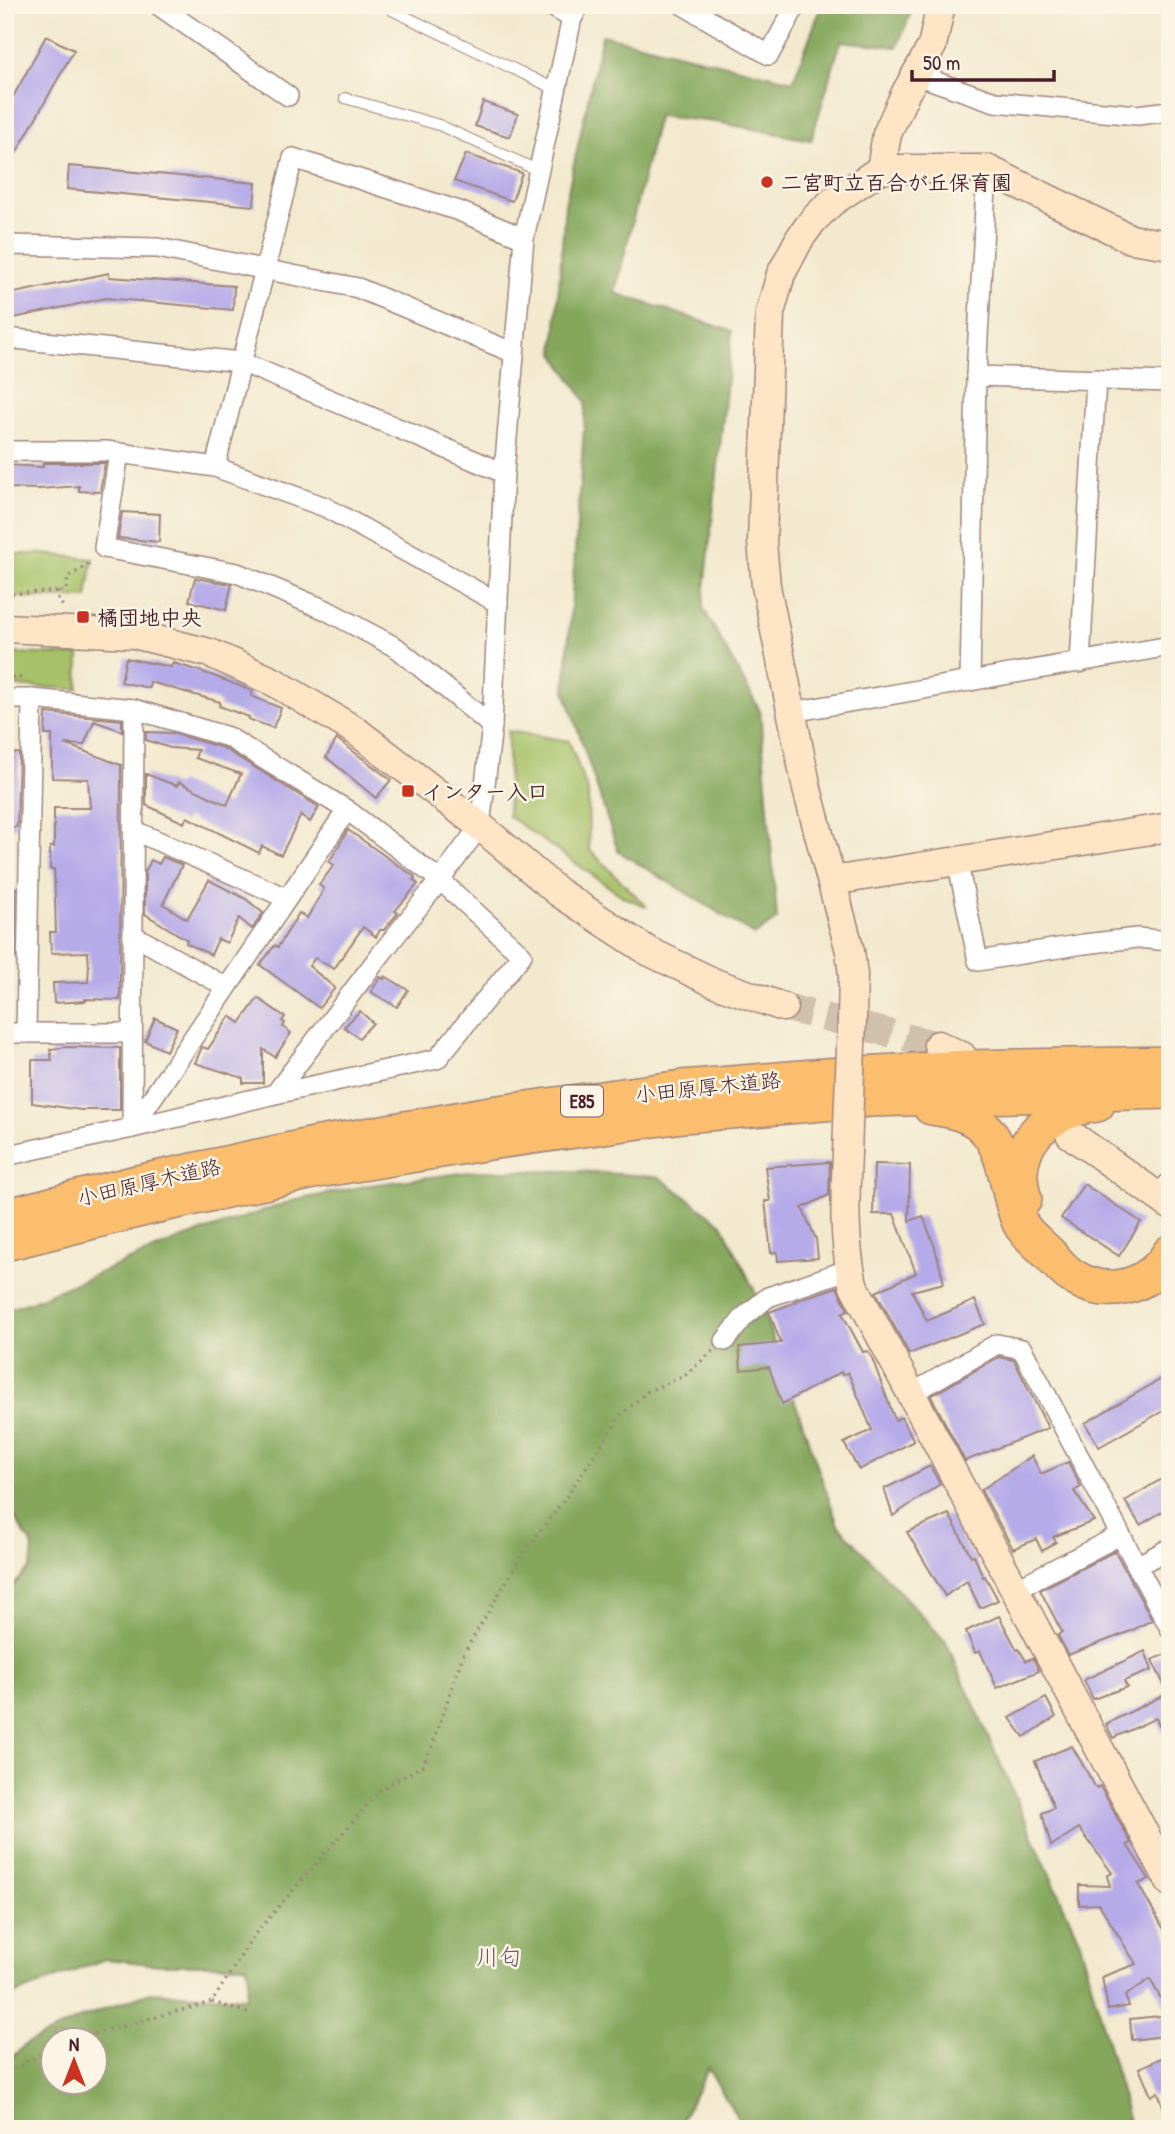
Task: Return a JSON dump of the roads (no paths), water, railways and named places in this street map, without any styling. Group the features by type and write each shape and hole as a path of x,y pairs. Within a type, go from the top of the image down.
{"highway":[{"name":"小田原厚木道路","path":"5,1217 137,1183 314,1145 491,1114 668,1090 825,1076 968,1068 1170,1064"},
{"name":"小田原厚木道路","path":"5,1243 145,1208 318,1170 682,1115 948,1095 1170,1093"},
{"path":"1170,1093 1080,1105 1056,1114 1038,1128 1026,1148 1021,1170 1021,1190 1027,1207 1039,1224 1074,1258 1091,1269 1112,1273 1130,1269 1170,1229"},
{"path":"870,1099 953,1110 972,1118 987,1130 999,1149 1021,1226 1071,1276 1089,1285 1111,1288 1131,1286 1150,1276 1170,1253"}],"street":[{"path":"158,5 288,96"},
{"path":"275,1094 480,826 492,726 504,473 524,238 576,11 549,5"},
{"path":"689,7 769,55 796,5"},
{"path":"881,169 887,134 932,46 942,5"},
{"path":"916,75 995,102 1138,115 1170,111"},
{"path":"215,467 293,158 459,211 524,238"},
{"path":"1169,1878 853,1284 846,1254 845,1214 853,975 850,951 807,789 766,586 762,542 770,313 781,274 800,238 831,202 881,169 987,169 1130,239 1170,245"},
{"path":"970,681 976,376 987,169"},
{"path":"5,248 9,245 158,248 358,288 514,353"},
{"path":"5,338 241,362 504,473"},
{"path":"976,376 1170,382"},
{"path":"1080,663 1096,379"},
{"path":"5,451 106,451 215,467 326,507 498,603"},
{"path":"119,453 104,547 237,573 326,610 397,648 492,726"},
{"path":"5,628 133,634 210,653 274,682 356,732 480,826 558,892 648,951 715,983 783,1007"},
{"path":"792,712 1170,646"},
{"path":"5,699 134,709 228,737 347,810 440,880 522,954 438,1059 5,1156"},
{"path":"26,1033 32,699"},
{"path":"132,1128 134,709"},
{"path":"132,1128 347,810"},
{"path":"832,881 1170,827"},
{"path":"133,830 286,898"},
{"path":"957,860 978,961 1137,937 1170,941"},
{"path":"132,935 226,987"},
{"path":"5,1033 132,1033"},
{"path":"1070,1134 1166,1194"},
{"path":"725,1341 744,1317 768,1297 850,1269"},
{"path":"911,1394 997,1344 1022,1349 1170,1628"},
{"path":"1014,1590 1121,1535"},
{"path":"1137,1566 1170,1548"}],"lane":[{"path":"394,5 392,9 556,90"},
{"path":"345,98 439,125 539,171"}],"tunnel":[{"path":"783,1007 938,1045"}],"place":[{"name":"二宮町立百合が丘保育園","path":"767,182"},
{"name":"橘団地中央","path":"83,617"},
{"name":"インター入口","path":"408,791"}],"district":[{"name":"川匂","path":"499,1956"}]}
